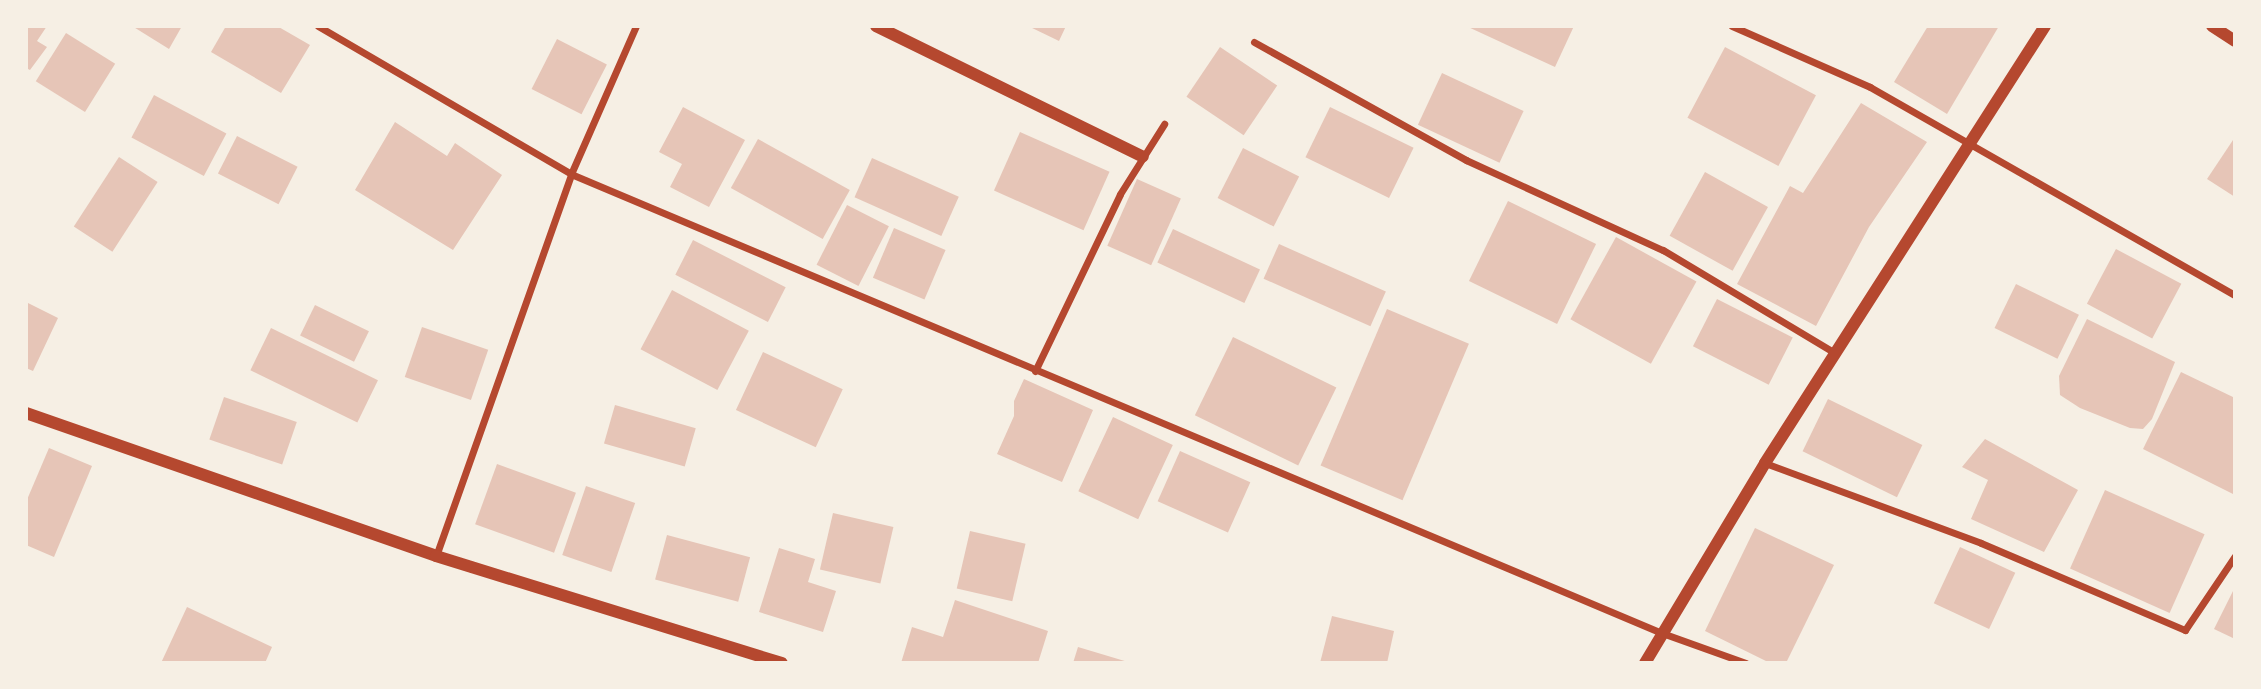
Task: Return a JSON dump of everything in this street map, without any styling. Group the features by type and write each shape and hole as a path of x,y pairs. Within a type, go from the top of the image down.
{"street":[{"path":"318,26 571,174 1662,634 1746,663"},
{"path":"436,556 571,174 636,26"},
{"path":"876,26 1143,157"},
{"path":"1732,26 1870,87 2235,295"},
{"path":"1645,663 1765,463 2045,26"},
{"path":"2212,26 2235,41"},
{"path":"1254,42 1466,160 1662,250 1835,353"},
{"path":"1035,371 1120,194 1164,124"},
{"path":"26,413 436,556 782,663"},
{"path":"1765,463 1981,543 2185,630 2235,556"}],"building":[{"path":"26,26 47,26 37,41 47,47 30,70 26,68"},
{"path":"132,26 182,26 169,49"},
{"path":"226,26 277,26 310,45 281,93 211,52"},
{"path":"1028,26 1066,26 1059,41"},
{"path":"1466,26 1574,26 1555,67"},
{"path":"1928,26 1999,26 1947,114 1894,82"},
{"path":"66,33 115,64 85,112 36,81"},
{"path":"557,39 607,64 581,114 532,89"},
{"path":"1220,47 1277,86 1244,135 1186,97"},
{"path":"1725,47 1816,95 1778,166 1687,118"},
{"path":"1442,73 1524,111 1499,163 1418,125"},
{"path":"154,95 226,133 204,176 131,137"},
{"path":"1861,103 1927,142 1869,227 1816,326 1737,284 1790,186 1803,193"},
{"path":"683,107 745,140 709,207 670,187 682,164 659,152"},
{"path":"1330,107 1414,148 1389,198 1305,157"},
{"path":"395,122 447,156 455,143 502,175 453,250 355,190"},
{"path":"1020,132 1110,172 1083,230 994,190"},
{"path":"237,136 298,167 279,204 218,173"},
{"path":"2235,137 2235,197 2207,179"},
{"path":"758,139 850,190 823,239 731,188"},
{"path":"1243,148 1299,177 1274,226 1218,198"},
{"path":"119,157 158,182 112,252 74,227"},
{"path":"872,158 959,197 941,236 855,197"},
{"path":"1705,172 1768,207 1733,271 1670,236"},
{"path":"1137,179 1181,199 1151,265 1107,246"},
{"path":"1508,201 1596,244 1557,324 1469,281"},
{"path":"847,205 889,226 858,286 817,265"},
{"path":"894,228 946,250 924,300 873,278"},
{"path":"1173,229 1260,270 1244,303 1157,263"},
{"path":"1616,237 1696,282 1651,364 1570,319"},
{"path":"693,240 786,287 768,322 675,275"},
{"path":"1279,244 1386,292 1370,326 1264,279"},
{"path":"2116,249 2181,284 2152,338 2087,304"},
{"path":"2016,284 2079,315 2057,359 1995,328"},
{"path":"672,290 749,331 717,390 641,349"},
{"path":"1717,299 1793,338 1769,385 1693,346"},
{"path":"26,302 58,318 33,371 26,368"},
{"path":"315,305 369,331 354,362 300,336"},
{"path":"1387,309 1469,344 1403,500 1321,465"},
{"path":"2087,319 2175,362 2152,419 2143,429 2130,428 2080,408 2060,395 2059,376"},
{"path":"422,327 488,350 471,400 405,377"},
{"path":"271,328 378,380 357,422 250,370"},
{"path":"1233,337 1336,387 1298,466 1195,415"},
{"path":"763,352 843,389 816,447 736,410"},
{"path":"2181,372 2235,398 2235,495 2143,449"},
{"path":"1024,379 1093,410 1062,482 997,454 1014,416 1014,401"},
{"path":"224,397 297,422 282,465 209,440"},
{"path":"1828,399 1922,445 1897,497 1803,451"},
{"path":"615,405 696,428 685,467 604,443"},
{"path":"1113,417 1173,445 1138,519 1078,491"},
{"path":"1985,439 2078,490 2044,552 1971,519 1988,480 1962,467"},
{"path":"49,448 92,466 54,557 26,545 26,502"},
{"path":"1180,451 1250,482 1228,533 1158,501"},
{"path":"497,464 576,493 554,553 475,524"},
{"path":"586,486 635,503 611,572 562,555"},
{"path":"2105,490 2205,534 2170,613 2070,569"},
{"path":"833,513 893,527 880,583 820,570"},
{"path":"1755,528 1834,565 1786,663 1770,663 1705,631"},
{"path":"970,531 1026,544 1012,601 957,588"},
{"path":"667,535 750,557 738,602 655,579"},
{"path":"1960,547 2015,573 1989,629 1934,603"},
{"path":"779,548 815,559 808,582 836,591 823,632 759,612"},
{"path":"2235,587 2235,639 2214,629"},
{"path":"955,600 1048,631 1038,663 901,663 912,627 943,637"},
{"path":"187,607 272,647 265,663 161,663"},
{"path":"1332,616 1394,631 1387,663 1320,663"},
{"path":"1078,647 1128,662 1128,663 1073,663"}]}
